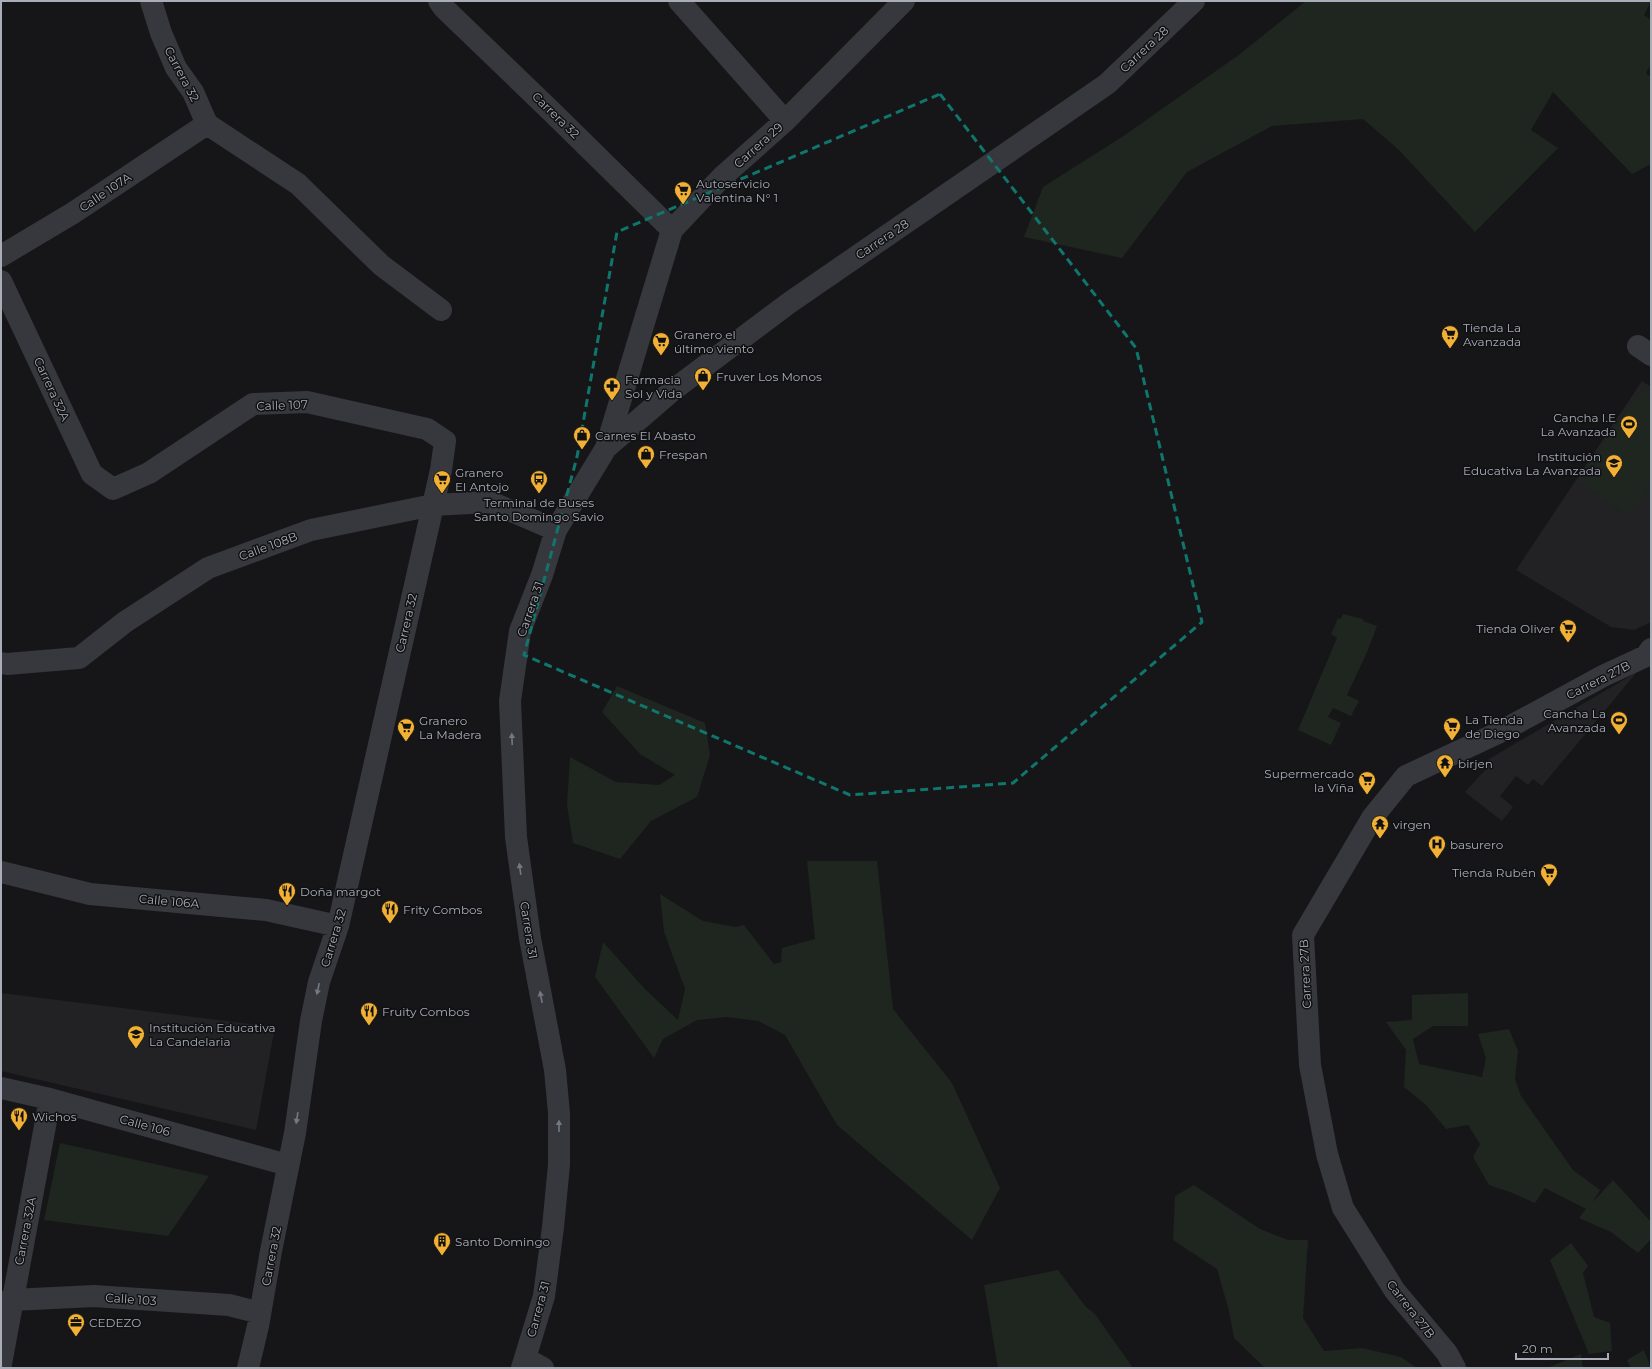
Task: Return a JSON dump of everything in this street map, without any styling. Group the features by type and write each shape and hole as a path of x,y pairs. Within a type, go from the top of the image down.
{"street":[{"name":"Carrera 32","path":"151,1 161,33 176,68 193,92 207,124"},
{"name":"Carrera 32","path":"439,1 444,8 672,230"},
{"path":"679,1 785,121"},
{"name":"Carrera 29","path":"606,448 672,230 722,177 785,121 904,1"},
{"name":"Carrera 28","path":"582,488 606,448 674,390 789,303 1107,84 1194,1"},
{"name":"Calle 107A","path":"1,256 73,213 207,124"},
{"path":"207,124 298,184 381,265 441,310"},
{"name":"Carrera 32A","path":"1,281 92,474 113,489"},
{"name":"Calle 107","path":"113,489 149,473 254,404 307,402 427,429 445,440"},
{"name":"Carrera 32","path":"248,1368 296,1127 311,1021 319,982 338,926 441,470 445,440"},
{"name":"Carrera 31","path":"530,1365 544,1296 553,1227 559,1165 559,1113 555,1070 530,938 516,837 510,701 520,631 542,575 556,530 582,488"},
{"name":"Calle 108B","path":"1,663 7,664 79,658 125,622 208,568 311,530 433,505 490,502 556,530"},
{"name":"Carrera 27B","path":"1455,1368 1447,1353 1395,1291 1343,1208 1327,1154 1310,1065 1303,935 1372,818 1406,776 1500,732 1603,676 1646,656 1651,649"},
{"name":"Calle 106A","path":"1,872 90,894 266,910 338,926"},
{"name":"Calle 106","path":"1,1088 50,1099 288,1164"},
{"name":"Carrera 32A","path":"1,1364 6,1302 50,1099"},
{"name":"Calle 103","path":"6,1302 94,1296 229,1305 260,1313"}],"highlighted area":[{"path":"940,94 1136,348 1202,622 1013,783 850,795 524,655 577,457 617,232"}],"shaded area":[{"path":"1306,1 1651,1 1644,15 1651,20 1651,64 1646,73 1651,77 1651,164 1632,174 1553,92 1531,130 1558,148 1475,232 1399,150 1363,119 1272,126 1187,172 1122,258 1024,237 1043,187 1122,137 1240,54"},
{"name":"Institución Educativa La Avanzada","path":"1642,381 1651,387 1651,622 1634,630 1611,627 1516,570"},
{"name":"Cancha I.E La Avanzada","path":"1641,390 1651,397 1651,484 1629,516 1577,481"},
{"path":"1343,614 1363,619 1363,621 1377,626 1368,650 1347,695 1359,701 1351,716 1333,708 1328,717 1341,723 1331,745 1298,730 1337,638 1331,634 1338,618 1341,619"},
{"path":"1637,672 1542,786 1533,779 1528,785 1516,776 1500,796 1513,807 1502,821 1465,792 1487,768 1489,759"},
{"path":"617,686 705,723 710,755 697,797 651,821 620,859 573,843 567,805 570,757 616,782 659,785 675,775 640,754 602,712"},
{"path":"807,861 877,861 893,1009 952,1083 1000,1188 972,1240 837,1125 785,1035 758,1021 727,1017 697,1020 663,1039 654,1058 595,977 603,942 645,989 678,1020 685,989 664,932 660,894 703,921 736,927 744,925 774,964 781,962 782,948 815,939"},
{"name":"Institución Educativa La Candelaria","path":"1,993 275,1027 256,1130 1,1071"},
{"path":"1468,993 1468,1026 1433,1026 1413,1039 1419,1064 1482,1077 1486,1058 1478,1034 1509,1029 1518,1051 1515,1079 1521,1096 1573,1170 1600,1190 1593,1202 1613,1180 1651,1222 1651,1239 1638,1253 1611,1232 1579,1218 1586,1209 1545,1188 1535,1203 1489,1185 1473,1157 1480,1144 1468,1125 1446,1129 1426,1105 1404,1087 1406,1050 1386,1022 1412,1020 1412,995"},
{"path":"60,1143 209,1176 168,1236 44,1220"},
{"path":"1194,1185 1260,1229 1288,1240 1308,1240 1303,1318 1324,1351 1362,1348 1401,1357 1417,1368 1265,1368 1234,1338 1229,1311 1217,1269 1173,1240 1175,1196"},
{"path":"1571,1243 1588,1266 1583,1273 1594,1317 1610,1323 1612,1351 1589,1354 1550,1260"},
{"path":"1058,1270 1086,1307 1095,1314 1133,1368 998,1368 984,1285"},
{"path":"1644,1350 1651,1368 1631,1368 1627,1360"},
{"path":"1581,1354 1583,1368 1547,1368"}],"place":[{"name":"Autoservicio Valentina N° 1","path":"683,205"},
{"name":"Tienda La Avanzada","path":"1450,349"},
{"name":"Granero el último viento","path":"661,356"},
{"name":"Fruver Los Monos","path":"703,391"},
{"name":"Farmacia Sol y Vida","path":"612,401"},
{"name":"Cancha I.E La Avanzada","path":"1629,439"},
{"name":"Carnes El Abasto","path":"582,450"},
{"name":"Frespan","path":"646,469"},
{"name":"Institución Educativa La Avanzada","path":"1614,478"},
{"name":"Granero El Antojo","path":"442,494"},
{"name":"Terminal de Buses Santo Domingo Savio","path":"539,494"},
{"name":"Tienda Oliver","path":"1568,643"},
{"name":"Cancha La Avanzada","path":"1619,735"},
{"name":"La Tienda de Diego","path":"1452,741"},
{"name":"Granero La Madera","path":"406,742"},
{"name":"birjen","path":"1445,778"},
{"name":"Supermercado la Viña","path":"1367,795"},
{"name":"virgen","path":"1380,839"},
{"name":"basurero","path":"1437,859"},
{"name":"Tienda Rubén","path":"1549,887"},
{"name":"Doña margot","path":"287,906"},
{"name":"Frity Combos","path":"390,924"},
{"name":"Fruity Combos","path":"369,1026"},
{"name":"Institución Educativa La Candelaria","path":"136,1049"},
{"name":"Wichos","path":"19,1131"},
{"name":"Santo Domingo","path":"442,1256"},
{"name":"CEDEZO","path":"76,1337"}]}
